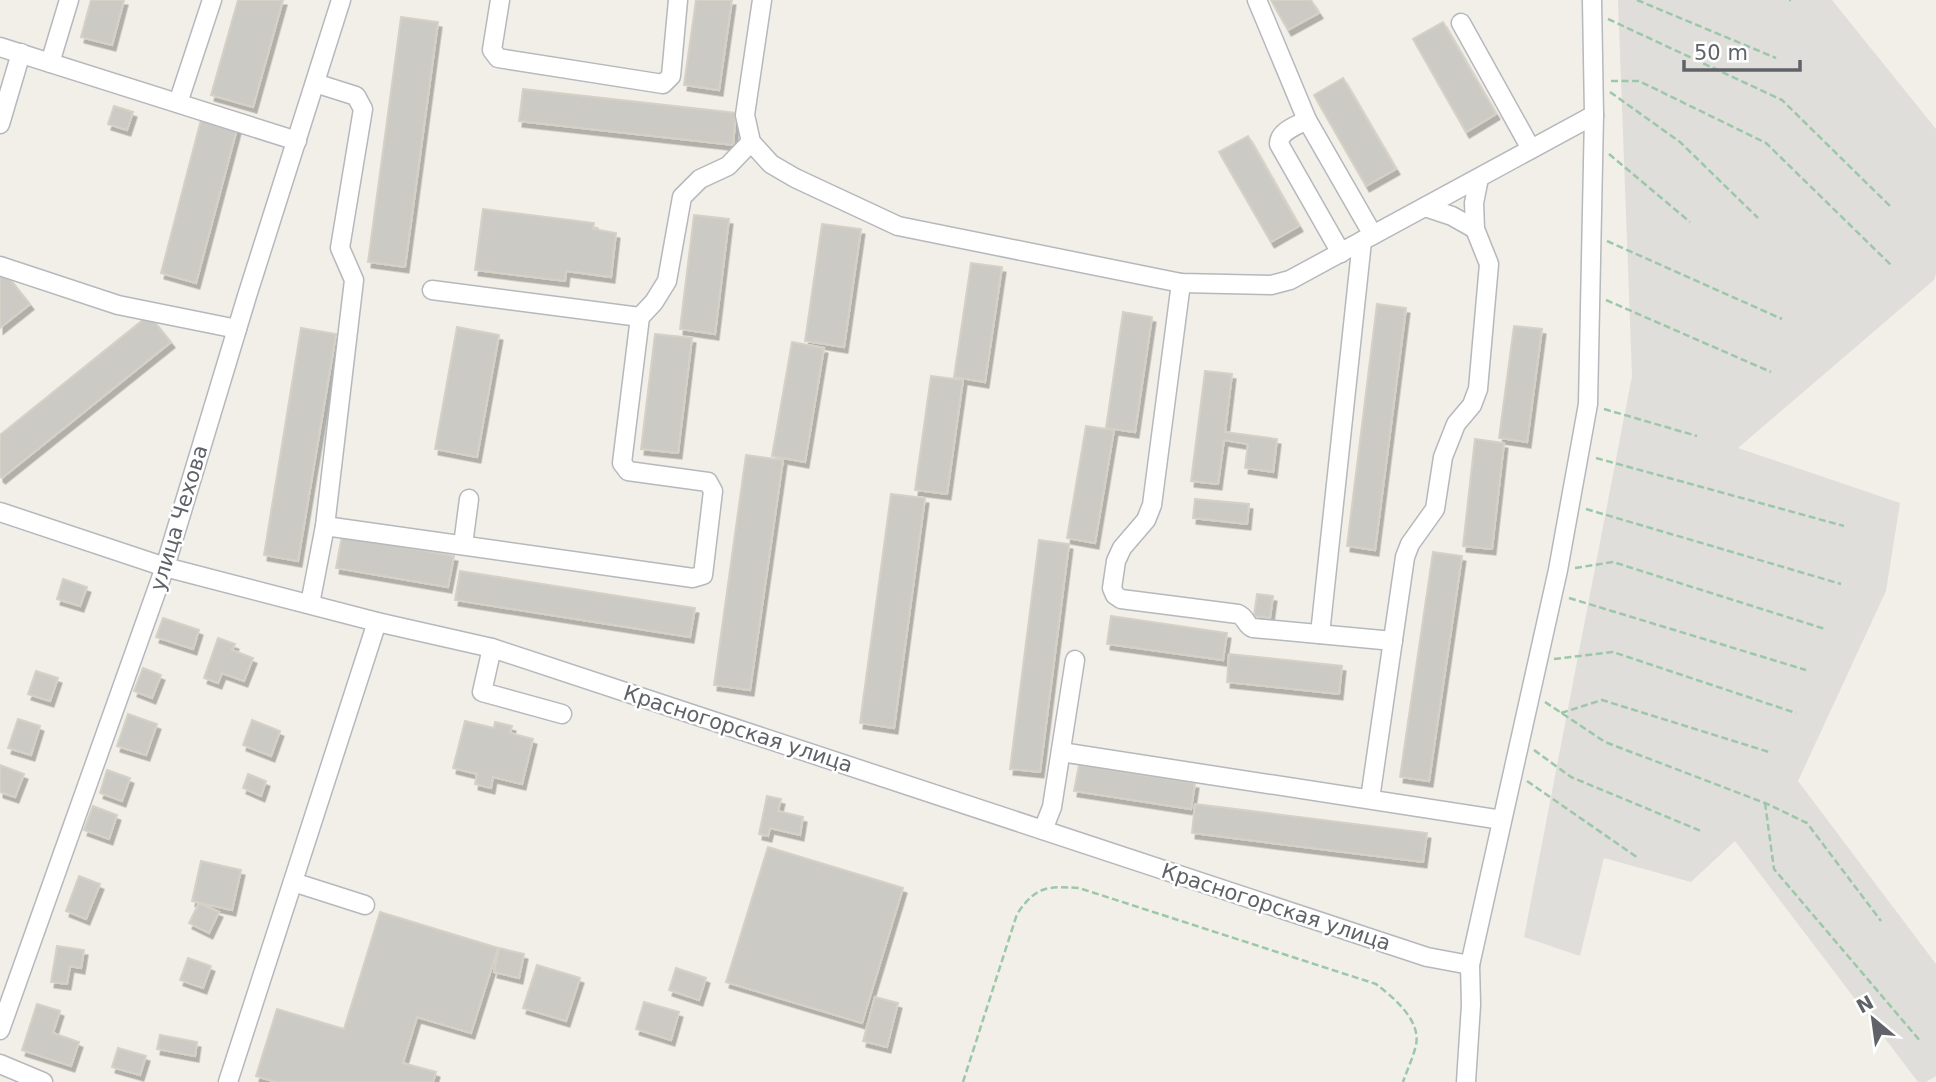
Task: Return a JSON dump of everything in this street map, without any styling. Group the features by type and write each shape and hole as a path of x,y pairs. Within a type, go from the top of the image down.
{"street":[{"path":"50,62 69,0"},
{"path":"178,103 212,0"},
{"name":"улица Чехова","path":"0,1030 165,567 341,0"},
{"path":"500,0 492,50 498,58 663,84 671,76 678,0"},
{"path":"762,0 746,115 751,142 771,163 794,178 898,226 1181,283 1271,285 1290,280 1594,115"},
{"path":"1257,0 1307,120 1368,238 1320,634"},
{"path":"1466,1082 1471,1005 1470,965 1558,570 1588,404 1594,140 1592,6"},
{"path":"1461,23 1531,149"},
{"path":"0,47 298,141"},
{"path":"0,124 21,53"},
{"path":"310,604 325,526 354,280 340,248 363,109 356,96 315,83"},
{"path":"1307,120 1282,134 1278,139 1279,144 1341,253"},
{"path":"325,526 693,578 703,575 713,491 708,482 628,471 622,463 640,317 654,302 667,281 682,197 700,179 728,166 751,142"},
{"path":"1370,799 1407,550 1435,509 1443,457 1456,424 1472,405 1478,390 1489,264 1475,229 1474,204 1479,177"},
{"path":"1425,207 1452,216 1475,229"},
{"path":"0,266 118,305 237,329"},
{"path":"1181,283 1150,512 1118,555 1112,588 1115,595 1238,614 1253,628 1393,641"},
{"path":"432,290 640,317"},
{"path":"463,545 470,499"},
{"name":"Красногорская улица","path":"0,512 165,567 377,622 492,648 1427,957 1470,965"},
{"path":"228,1082 377,622"},
{"path":"492,648 482,692 562,714"},
{"path":"1043,830 1052,807 1075,660"},
{"path":"1061,752 1502,820"},
{"path":"293,882 365,905"},
{"path":"0,1064 43,1082"}],"path":[{"path":"1637,0 1776,58"},
{"path":"1592,6 1782,100 1892,208"},
{"path":"1593,80 1680,142 1758,218"},
{"path":"1593,80 1639,81 1766,143 1891,265"},
{"path":"1594,140 1689,222"},
{"path":"1592,233 1782,319"},
{"path":"1590,293 1771,372"},
{"path":"1588,404 1697,436"},
{"path":"1579,453 1844,526"},
{"path":"1570,504 1841,584"},
{"path":"1558,570 1613,562 1825,629"},
{"path":"1553,593 1806,670"},
{"path":"1537,662 1613,652 1796,713"},
{"path":"1531,692 1605,742 1765,803 1807,823 1881,921"},
{"path":"1562,713 1602,700 1769,752"},
{"path":"1520,740 1571,777 1702,831"},
{"path":"1513,772 1638,858"},
{"path":"1765,803 1774,869 1921,1042"},
{"path":"963,1082 1017,914 1026,901 1041,889 1063,887 1079,888 1376,984 1397,1000 1415,1026 1416,1043 1403,1082"}],"shaded area":[{"path":"1618,0 1832,0 1936,129 1934,280 1738,448 1900,503 1886,591 1798,781 1936,964 1936,1076 1926,1082 1918,1082 1735,841 1691,882 1604,858 1580,956 1524,937 1632,376"}],"building":[{"path":"91,0 124,0 112,45 81,37"},
{"path":"238,0 283,0 253,107 211,95"},
{"path":"696,0 732,0 719,90 684,85"},
{"path":"1271,0 1311,0 1319,13 1288,30"},
{"path":"401,17 438,22 405,267 368,262"},
{"path":"1443,22 1496,114 1466,132 1413,39"},
{"path":"1343,78 1396,169 1366,186 1314,95"},
{"path":"523,89 736,113 733,145 519,121"},
{"path":"114,106 133,112 127,130 108,124"},
{"path":"202,116 238,125 196,283 161,273"},
{"path":"1248,136 1299,226 1271,242 1219,152"},
{"path":"483,209 594,223 593,229 616,233 611,277 566,271 565,281 475,270"},
{"path":"694,215 729,219 715,334 680,329"},
{"path":"822,224 861,229 844,347 805,341"},
{"path":"971,263 1002,267 985,382 954,377"},
{"path":"5,273 30,304 0,328 0,277"},
{"path":"1377,304 1406,308 1375,550 1347,546"},
{"path":"1123,312 1152,317 1135,432 1106,428"},
{"path":"149,315 171,342 2,478 0,435"},
{"path":"1514,326 1542,329 1527,442 1499,438"},
{"path":"457,327 499,335 477,457 435,449"},
{"path":"301,328 336,334 298,561 264,555"},
{"path":"655,334 692,338 678,453 641,449"},
{"path":"792,342 824,348 805,462 772,456"},
{"path":"1205,371 1232,374 1225,432 1277,439 1273,472 1245,468 1248,444 1224,440 1218,484 1191,481"},
{"path":"931,376 963,380 947,494 915,490"},
{"path":"1086,426 1114,430 1095,543 1067,538"},
{"path":"1475,439 1504,443 1492,549 1463,546"},
{"path":"746,455 783,460 750,690 714,685"},
{"path":"891,494 925,498 894,728 860,723"},
{"path":"1195,499 1249,504 1247,524 1193,518"},
{"path":"342,536 454,556 448,587 336,568"},
{"path":"1039,540 1069,544 1040,772 1010,769"},
{"path":"1433,552 1462,556 1429,781 1400,777"},
{"path":"460,571 695,608 690,637 455,600"},
{"path":"63,579 87,587 80,606 57,599"},
{"path":"1257,594 1273,596 1270,618 1254,616"},
{"path":"1111,616 1227,633 1223,660 1107,644"},
{"path":"163,618 199,630 193,649 156,637"},
{"path":"218,638 235,644 232,650 253,658 244,681 222,673 218,683 204,678"},
{"path":"1229,654 1342,666 1339,694 1227,682"},
{"path":"143,668 161,675 152,698 134,691"},
{"path":"36,671 58,678 50,701 28,694"},
{"path":"128,714 157,724 146,755 117,746"},
{"path":"18,719 40,726 31,755 8,748"},
{"path":"252,720 280,731 271,756 243,745"},
{"path":"465,721 494,728 495,722 512,726 510,733 533,739 522,784 493,777 491,788 475,784 477,774 453,768"},
{"path":"0,765 24,774 15,797 0,792"},
{"path":"1079,765 1195,783 1191,809 1074,791"},
{"path":"107,770 130,778 122,801 100,793"},
{"path":"248,774 266,781 261,796 243,788"},
{"path":"767,796 781,799 778,811 803,817 800,835 770,828 768,836 759,834"},
{"path":"1195,804 1427,833 1423,862 1192,833"},
{"path":"93,806 117,815 109,839 84,830"},
{"path":"768,847 903,888 862,1023 726,982"},
{"path":"201,861 241,870 232,910 192,901"},
{"path":"79,876 100,884 86,919 66,911"},
{"path":"199,903 219,912 209,933 189,923"},
{"path":"380,912 498,948 471,1033 417,1017 403,1063 436,1072 433,1082 276,1082 256,1076 277,1009 344,1029"},
{"path":"57,946 84,950 81,968 70,966 67,984 51,982"},
{"path":"499,948 524,954 519,978 494,972"},
{"path":"188,958 211,966 203,988 180,980"},
{"path":"537,965 580,978 566,1021 523,1008"},
{"path":"676,968 706,978 699,1000 669,990"},
{"path":"875,997 898,1003 887,1047 863,1041"},
{"path":"644,1002 679,1012 671,1040 636,1029"},
{"path":"37,1004 60,1011 53,1033 79,1042 71,1066 22,1050"},
{"path":"160,1035 197,1042 195,1056 157,1049"},
{"path":"118,1048 146,1056 140,1075 112,1067"}]}
